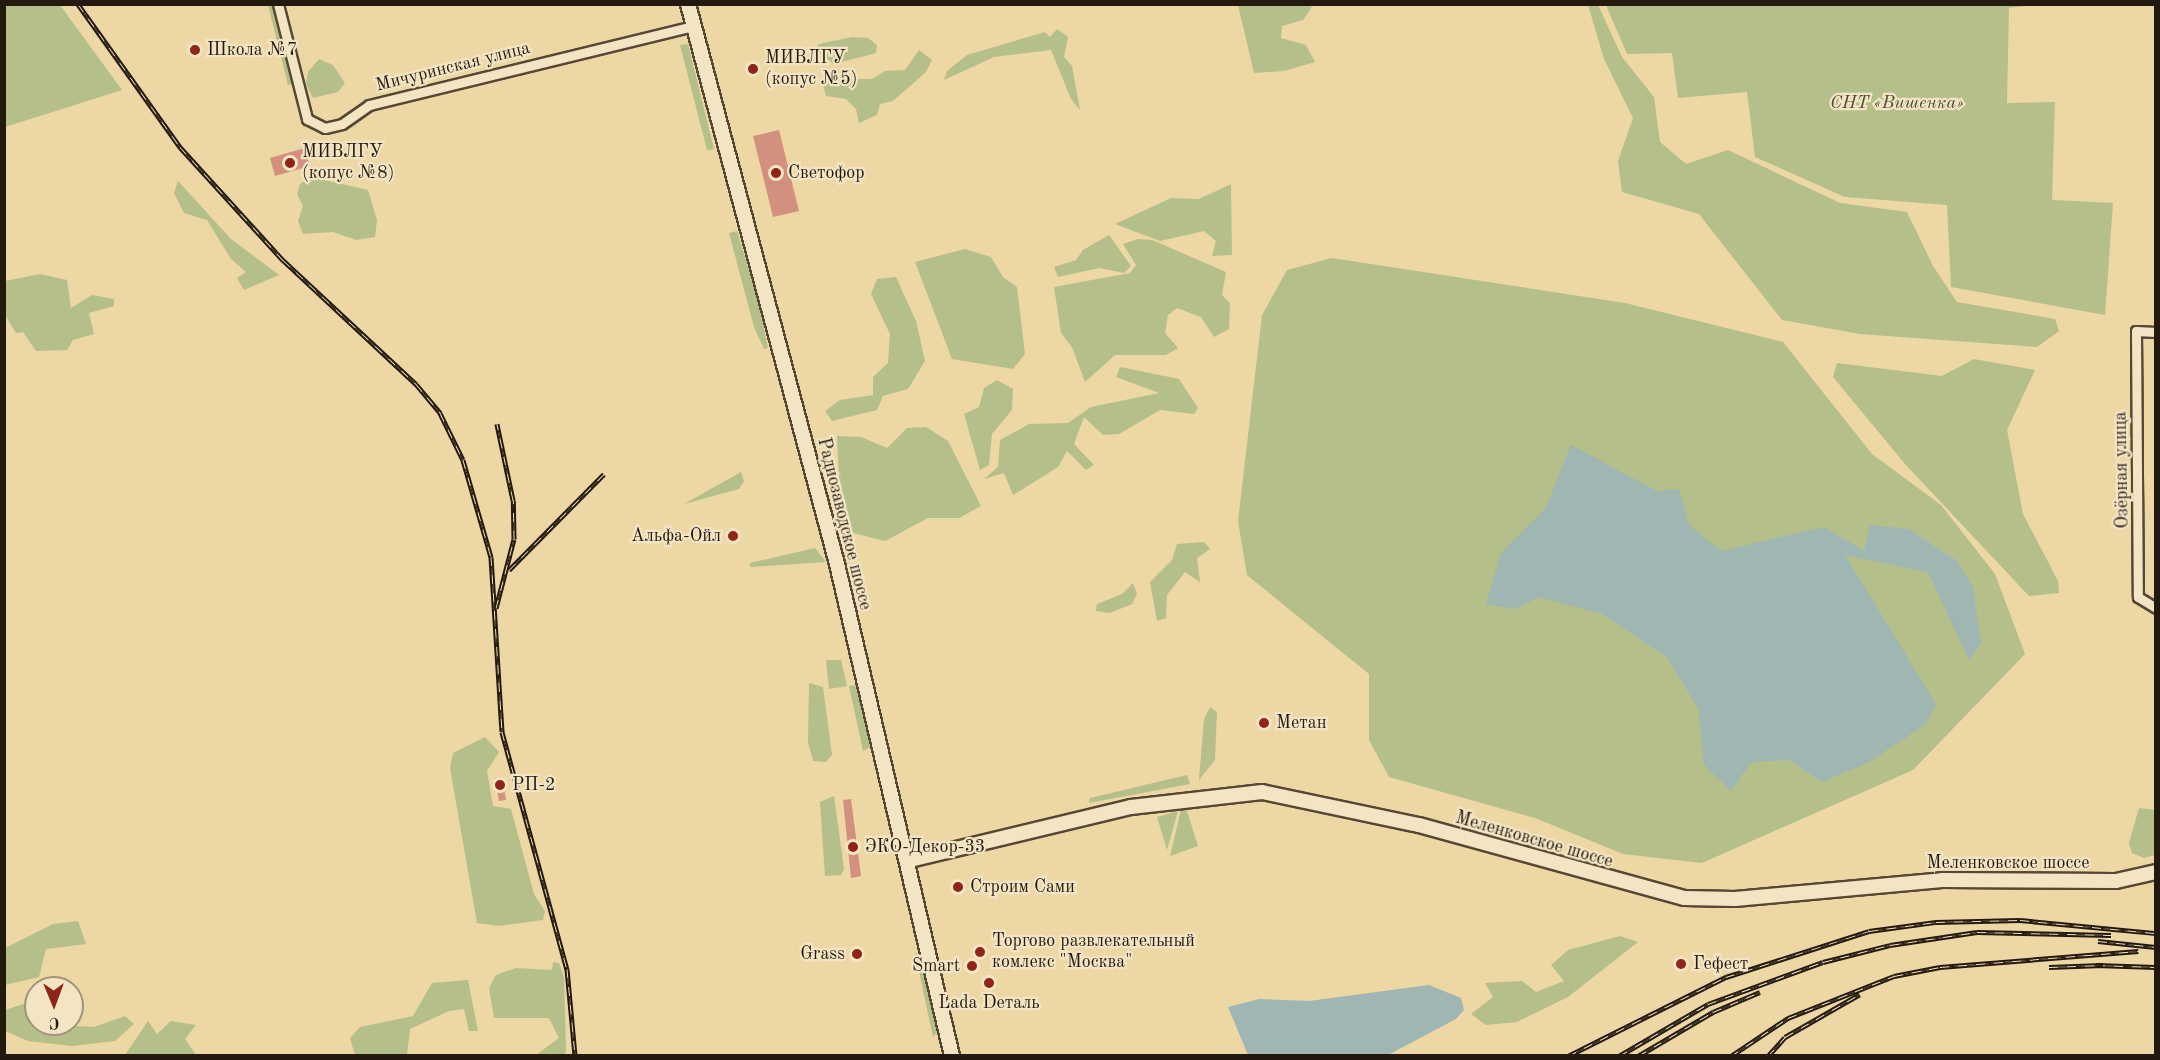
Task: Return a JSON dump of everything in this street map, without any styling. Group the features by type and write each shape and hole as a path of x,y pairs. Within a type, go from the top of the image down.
{"main road":[{"name":"Радиозаводское шоссе","path":"688,4 910,860 952,1056"},
{"name":"Меленковское шоссе","path":"910,860 1131,807 1262,792 1419,825 1684,898 1735,899 1942,880 2116,881 2156,872"}],"street":[{"name":"Мичуринская улица","path":"278,4 313,125 342,124 369,105 694,26"},
{"name":"Озёрная улица","path":"2156,333 2136,331 2138,597 2146,605 2156,608"}],"green space":[{"path":"5,4 60,5 122,90 5,127"},
{"path":"1307,4 1312,7 1303,20 1282,26 1281,38 1306,45 1315,62 1284,71 1254,73 1238,5"},
{"path":"268,5 275,5 295,83 288,85"},
{"path":"1588,5 1598,5 1622,57 1654,97 1660,142 1686,164 1728,150 1840,203 1907,212 1933,266 1957,302 2055,319 2059,331 2037,347 1860,334 1782,320 1699,214 1622,192 1618,161 1633,118 1604,59"},
{"name":"СНТ «Вишенка»","path":"1606,5 2035,5 2009,8 2007,103 2055,102 2052,200 2113,203 2105,315 1951,287 1947,205 1845,197 1755,157 1747,92 1678,98 1672,53 1627,54"},
{"path":"1057,29 1068,37 1064,57 1072,66 1080,110 1071,99 1051,50 994,57 944,80 947,71 967,55 1045,32 1050,37"},
{"path":"852,37 868,38 877,45 876,53 834,64 815,50 819,44"},
{"path":"688,44 714,149 707,150 680,45"},
{"path":"919,50 932,60 926,72 893,101 880,104 877,115 859,123 856,109 846,99 826,96 823,85 841,79 872,79 885,71 905,70"},
{"path":"319,59 333,65 345,83 338,92 313,98 306,84 308,72"},
{"path":"311,177 368,190 377,220 375,237 356,240 333,232 303,234 298,221 303,206 297,194 300,184"},
{"path":"178,181 231,239 279,275 244,290 237,278 246,272 231,259 207,220 184,213 174,193"},
{"path":"1231,184 1232,255 1212,256 1216,241 1204,231 1160,241 1115,224 1171,198 1199,199"},
{"path":"737,231 757,296 768,348 764,349 754,327 729,233"},
{"path":"1109,235 1131,266 1124,273 1099,268 1058,277 1054,267 1076,260 1083,250"},
{"path":"1138,239 1152,240 1226,272 1222,295 1230,303 1229,329 1214,337 1201,317 1177,308 1168,315 1165,333 1178,348 1166,355 1115,355 1085,382 1072,347 1061,333 1054,287 1130,273 1136,265 1123,244"},
{"path":"965,249 991,257 1003,277 1017,287 1025,354 1013,369 952,359 915,262"},
{"path":"1332,258 1625,303 1783,342 1872,454 1941,505 1995,574 2025,654 1913,770 1702,863 1623,854 1535,818 1389,777 1369,740 1369,674 1247,575 1238,521 1262,315 1287,270"},
{"path":"40,274 67,280 71,308 92,295 114,299 114,306 89,313 94,334 73,340 67,350 36,351 23,332 16,333 5,315 5,281"},
{"path":"896,277 916,321 925,361 908,389 883,396 877,410 832,421 825,411 840,400 873,395 873,377 888,363 890,334 871,294 877,279"},
{"path":"1974,359 2035,370 2007,430 2023,514 2058,581 2059,593 2029,596 1905,464 1833,377 1837,363 1942,376"},
{"path":"1120,367 1179,379 1198,408 1194,414 1160,410 1119,434 1103,435 1084,417 1074,444 1094,465 1086,470 1067,451 1058,467 1013,495 1004,473 984,479 998,467 1000,440 1029,424 1068,423 1091,407 1159,393 1116,377"},
{"path":"997,380 1013,389 1012,410 992,434 989,465 980,470 964,414 979,407 984,388"},
{"path":"926,427 948,441 981,506 959,518 928,518 885,541 853,533 839,478 837,436 861,437 887,448 907,428"},
{"path":"741,472 744,481 739,489 684,504"},
{"path":"1204,542 1210,549 1197,558 1200,582 1185,572 1167,595 1166,618 1157,621 1150,582 1172,560 1177,544"},
{"path":"815,548 826,562 750,567 750,563"},
{"path":"1133,583 1137,594 1132,604 1110,613 1096,611 1097,604 1122,594"},
{"path":"826,660 841,660 847,686 829,689"},
{"path":"809,683 823,687 832,755 826,762 813,761 808,742"},
{"path":"856,685 871,747 863,751 849,686"},
{"path":"1210,707 1217,712 1215,760 1199,780 1204,719"},
{"path":"485,737 499,752 487,771 493,806 511,809 534,894 545,911 543,920 499,926 477,923 450,768 453,753"},
{"path":"1187,775 1190,784 1089,803 1090,798"},
{"path":"834,796 844,869 841,875 825,876 820,802"},
{"path":"1186,808 1198,846 1170,856 1181,810"},
{"path":"2139,808 2155,810 2155,855 2144,858 2132,853 2129,843"},
{"path":"1178,811 1167,850 1157,817"},
{"path":"78,921 86,944 46,949 39,976 24,976 24,981 5,985 5,948 53,924"},
{"path":"1620,936 1638,942 1568,997 1517,1022 1486,1025 1471,1014 1493,997 1485,983 1522,981 1536,992 1564,981 1551,965 1568,950"},
{"path":"915,952 923,967 937,1032 933,1037"},
{"path":"553,962 559,963 564,977 565,1055 536,1055 559,1038 549,1018 494,1018 489,988 496,975 516,968 552,970"},
{"path":"468,980 478,1031 469,1031 464,1009 449,1011 410,1029 407,1055 355,1055 350,1038 360,1027 413,1016 432,983"},
{"path":"24,1004 24,1036 84,1036 84,1026 94,1027 125,1016 134,1024 115,1041 72,1046 28,1041 5,1031 5,1010"},
{"path":"148,1021 157,1034 171,1021 196,1025 185,1039 196,1055 125,1055"}],"water":[{"path":"1571,445 1657,491 1679,489 1689,525 1721,551 1824,527 1864,551 1870,525 1909,529 1957,561 1973,588 1981,643 1969,660 1928,572 1845,555 1936,704 1926,724 1869,762 1822,782 1789,760 1751,762 1731,791 1704,765 1699,710 1667,657 1602,614 1539,597 1515,609 1486,604 1501,553 1545,509"},
{"path":"1429,985 1461,998 1464,1010 1456,1019 1388,1055 1248,1055 1228,1007 1259,999 1309,1001"}],"building":[{"name":"Светофор","path":"779,130 799,211 773,217 753,136"},
{"name":"МИВЛГУ (копус №8)","path":"305,148 310,166 275,176 270,158"},
{"name":"РП-2","path":"502,777 506,800 499,801 495,778"},
{"name":"ЭКО-Декор-33","path":"851,799 861,876 851,878 843,800"}],"railway":[{"path":"78,4 180,147 283,260 416,384 440,413 463,460 491,557 502,732 567,969 575,1056"},
{"path":"496,608 514,539 513,500 497,424"},
{"path":"509,570 604,474"},
{"path":"1568,1056 1726,977 1869,931 1936,922 2020,920 2156,933"},
{"path":"1619,1056 1708,1004 1823,962 1890,945 1977,932 2111,935"},
{"path":"2098,941 2156,947"},
{"path":"1731,1056 1788,1018 1894,976 1940,967 2138,951"},
{"path":"2096,965 2156,967"},
{"path":"2049,967 2103,965"},
{"path":"1638,1056 1713,1012 1760,992"},
{"path":"1768,1056 1785,1037 1860,994"}],"place":[{"name":"Школа №7","path":"195,50"},
{"name":"МИВЛГУ (копус №5)","path":"753,69"},
{"name":"МИВЛГУ (копус №8)","path":"290,163"},
{"name":"Светофор","path":"776,173"},
{"name":"Альфа-Ойл","path":"733,536"},
{"name":"Метан","path":"1264,723"},
{"name":"РП-2","path":"500,785"},
{"name":"ЭКО-Декор-33","path":"853,847"},
{"name":"Строим Сами","path":"958,887"},
{"name":"Торгово развлекательный комлекс \"Москва\"","path":"980,952"},
{"name":"Grass","path":"857,954"},
{"name":"Гефест","path":"1681,964"},
{"name":"Smart","path":"972,966"},
{"name":"Lada Dеталь","path":"989,983"}]}
